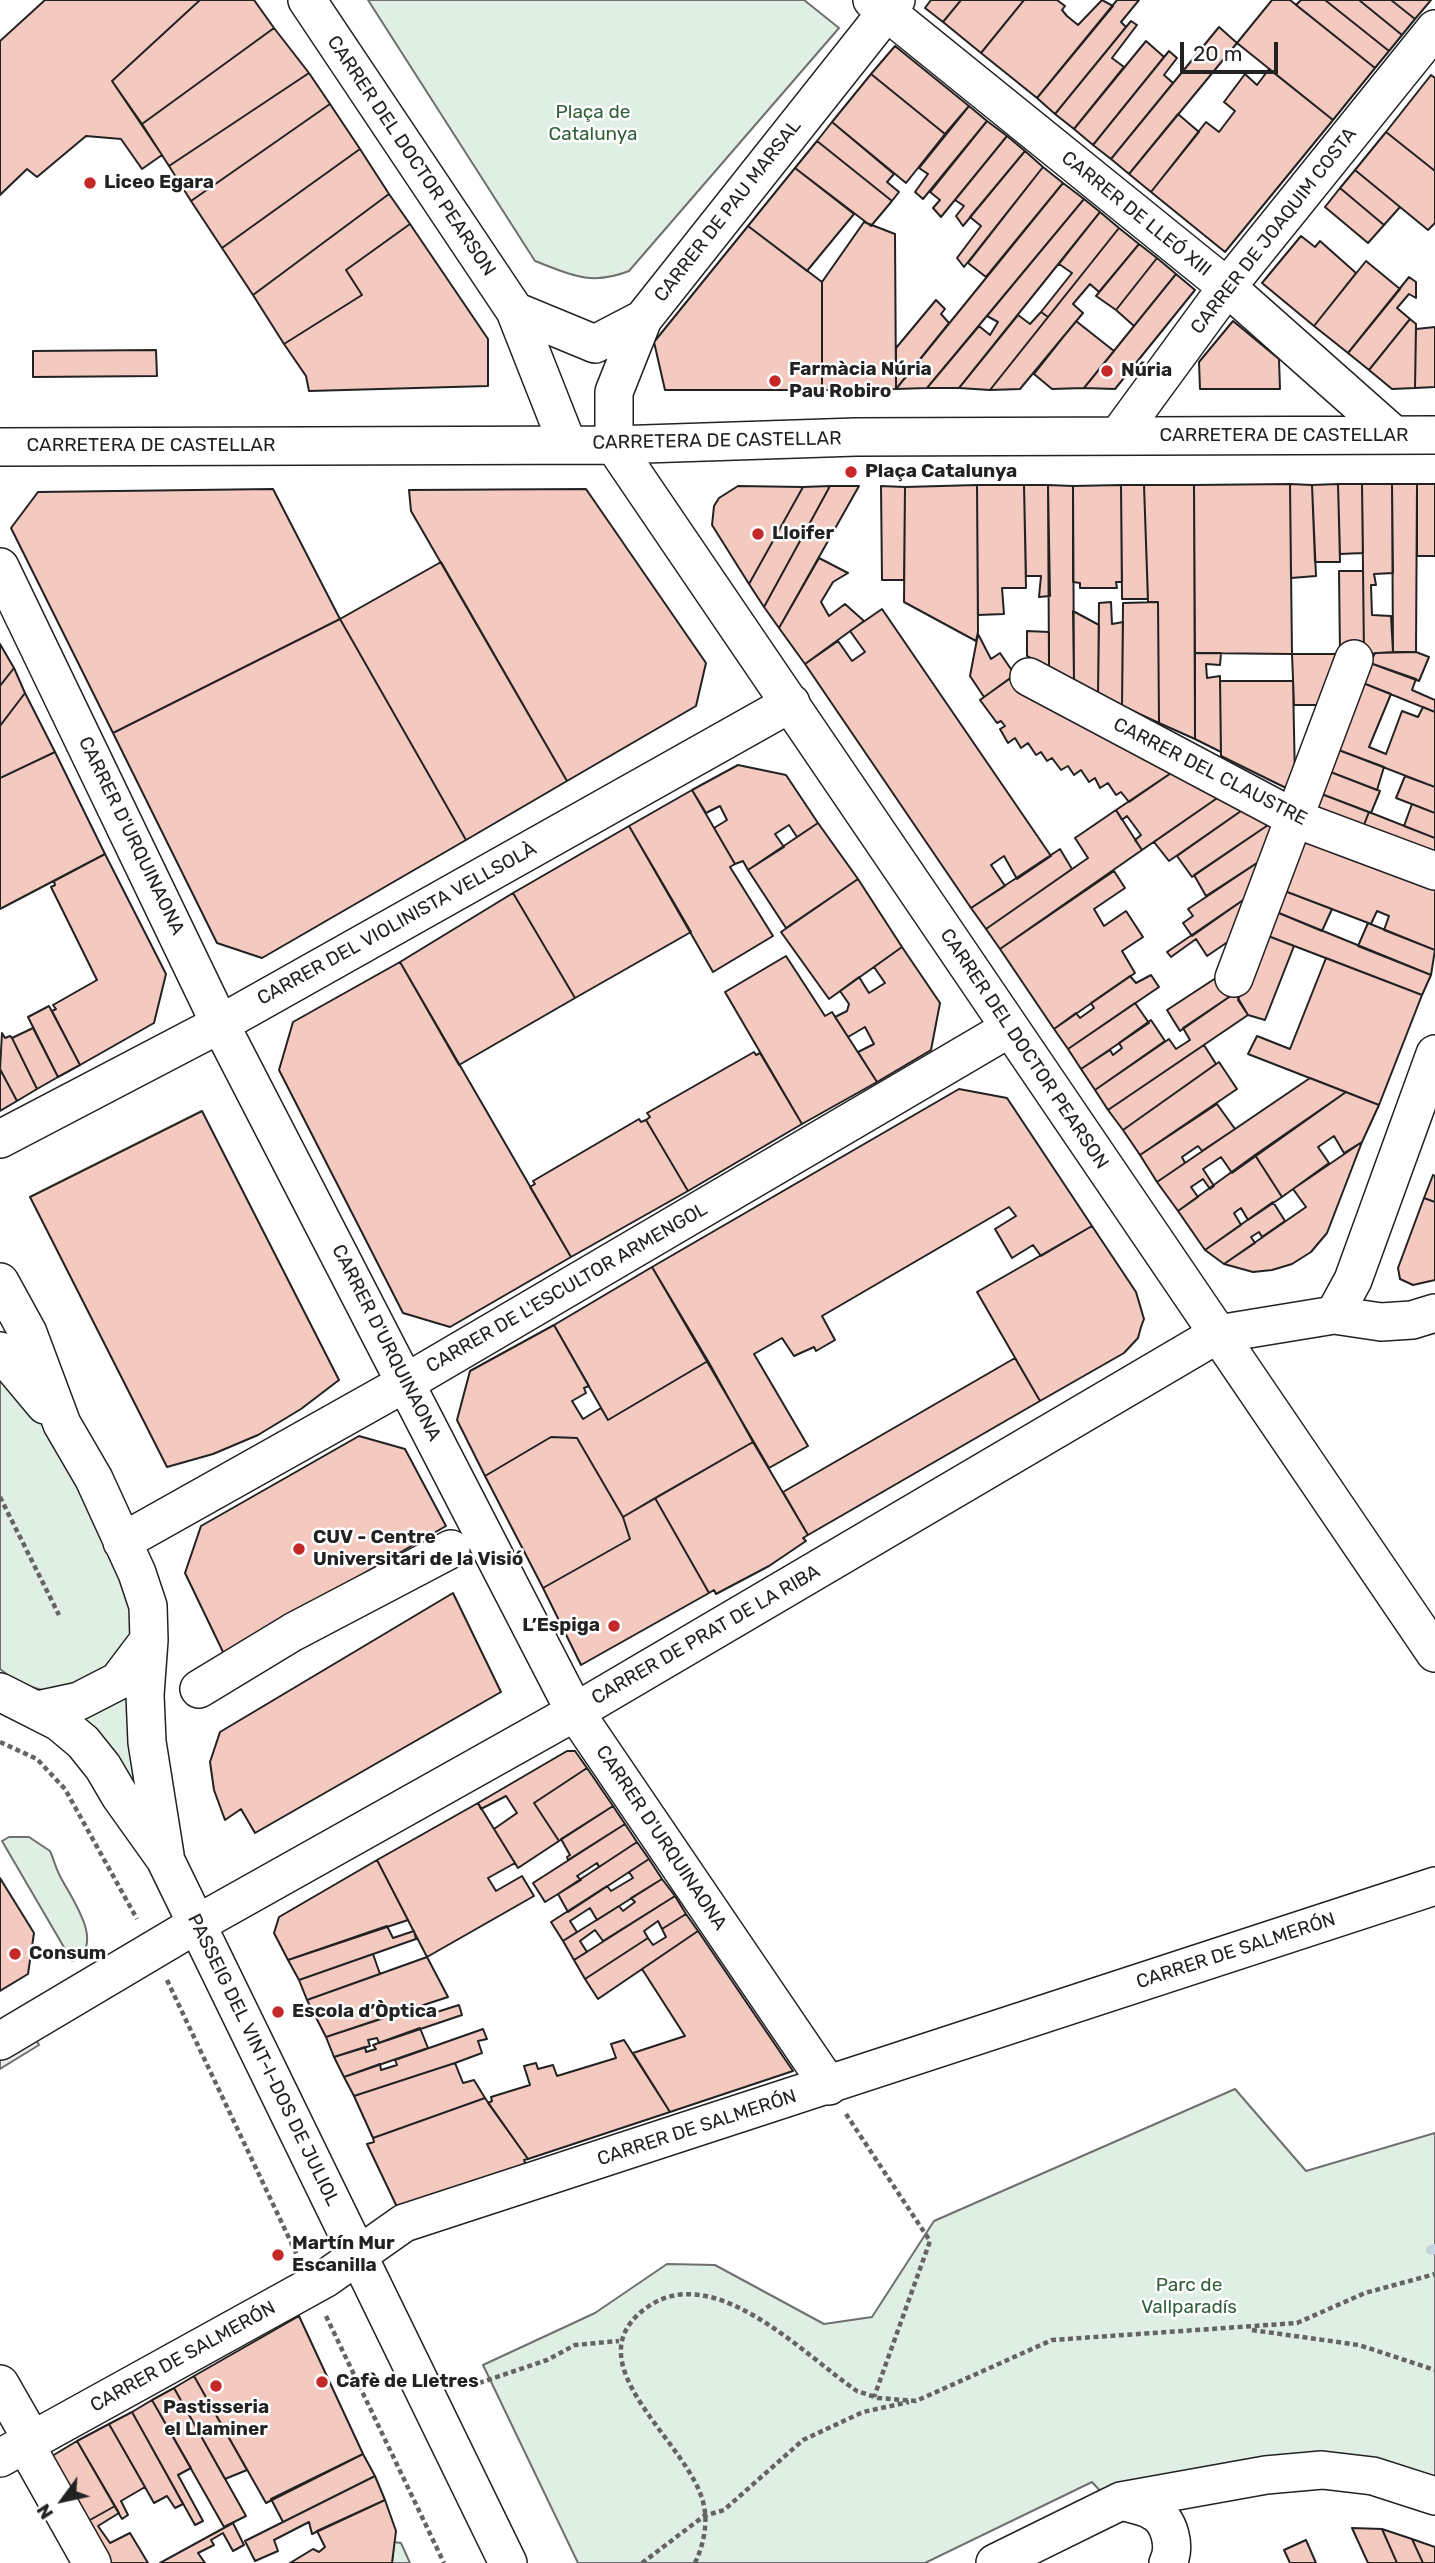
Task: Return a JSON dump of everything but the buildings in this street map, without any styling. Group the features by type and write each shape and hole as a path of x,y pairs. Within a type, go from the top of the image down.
{"street":[{"name":"CARRER DEL DOCTOR PEARSON","path":"307,0 515,311 567,443"},
{"name":"CARRER DE LLEÓ XIII","path":"884,4 1227,287 1394,435"},
{"name":"CARRER DE PAU MARSAL","path":"614,445 614,392 643,319 884,4"},
{"name":"CARRER DE JOAQUIM COSTA","path":"1118,436 1227,287 1435,29"},
{"path":"515,311 595,344 643,319"},
{"name":"CARRETERA DE CASTELLAR","path":"0,447 567,443 614,445 856,437 1435,435"},
{"name":"CARRER DEL DOCTOR PEARSON","path":"614,445 1435,1653"},
{"name":"CARRER D'URQUINAONA","path":"0,567 220,1024 575,1712 829,2086"},
{"path":"1234,978 1354,659"},
{"name":"CARRER DEL CLAUSTRE","path":"1029,677 1296,819 1435,871"},
{"name":"CARRER DEL VIOLINISTA VELLSOLÀ","path":"0,1139 220,1024 791,703"},
{"name":"CARRER DE L'ESCULTOR ARMENGOL","path":"122,1542 407,1382 1010,1028"},
{"path":"1334,1315 1353,1280 1435,1055"},
{"name":"PASSEIG DEL VINT-I-DOS DE JULIOL","path":"0,1282 28,1333 62,1424 94,1479 148,1606 149,1640 145,1695 147,1742 165,1859"},
{"name":"CARRER DE PRAT DE LA RIBA","path":"0,2042 197,1924 575,1712 1218,1334 1334,1315 1381,1322 1412,1321 1435,1313"},
{"name":"PASSEIG DEL VINT-I-DOS DE JULIOL","path":"0,1351 62,1424"},
{"path":"199,1689 293,1632 451,1549"},
{"path":"37,1710 79,1701 118,1681 149,1640"},
{"name":"PASSEIG DEL VINT-I-DOS DE JULIOL","path":"0,1692 59,1722 83,1742 165,1859 508,2563"},
{"name":"CARRER DE SALMERÓN","path":"19,2447 312,2286 404,2223 1435,1886"},
{"path":"0,2384 19,2447 92,2563"},
{"path":"995,2563 1121,2501 1266,2475 1322,2470 1373,2476 1435,2496"},
{"path":"1121,2501 1155,2512 1168,2526 1172,2546 1168,2563"}],"path":[{"path":"0,1497 59,1615"},
{"path":"0,1742 37,1759 65,1789 119,1881 444,2563"},
{"path":"829,2086 929,2241 874,2397"},
{"path":"642,2563 704,2516 724,2510 803,2440 863,2412 916,2401 1052,2340 1243,2329 1297,2323 1365,2293 1435,2274"},
{"path":"695,2563 703,2546 704,2506 684,2462 626,2380 619,2358 620,2342 645,2308 665,2295 695,2294 745,2309 848,2385 874,2397 916,2401"},
{"path":"1243,2329 1359,2345 1435,2370"},
{"path":"479,2383 547,2360 575,2345 620,2342"}],"green space":[{"name":"Plaça de Catalunya","path":"368,0 804,0 839,28 629,271 592,278 581,277 535,261"},
{"path":"0,1369 44,1425 75,1477 112,1555 134,1618 130,1641 115,1667 52,1693 18,1683 0,1669"},
{"path":"131,1686 152,1818 82,1722 84,1715"},
{"path":"9,1837 29,1837 50,1851 59,1875 79,1910 87,1934 87,1945 82,1954 72,1961 2,1841"},
{"name":"Parc de Vallparadís","path":"1235,2089 1306,2171 1435,2133 1435,2482 1215,2468 1143,2478 1103,2494 1092,2482 925,2563 578,2563 483,2365 595,2313 667,2264 715,2265 824,2324 872,2317 934,2221"},
{"path":"394,2542 401,2543 410,2563 392,2563"}],"shaded area":[{"path":"31,2029 39,2045 0,2069 0,2047"}],"waterway":[{"path":"1431,2250 1435,2249"}],"place":[{"name":"Liceo Egara","path":"90,183"},
{"name":"Núria","path":"1107,371"},
{"name":"Farmàcia Núria Pau Robiro","path":"775,381"},
{"name":"Plaça Catalunya","path":"851,472"},
{"name":"Lloifer","path":"758,534"},
{"name":"CUV - Centre Universitari de la Visió","path":"299,1549"},
{"name":"L’Espiga","path":"614,1626"},
{"name":"Consum","path":"15,1954"},
{"name":"Escola d’Òptica","path":"278,2012"},
{"name":"Martín Mur Escanilla","path":"278,2255"},
{"name":"Cafè de Lletres","path":"322,2382"},
{"name":"Pastisseria el Llaminer","path":"216,2386"}]}
